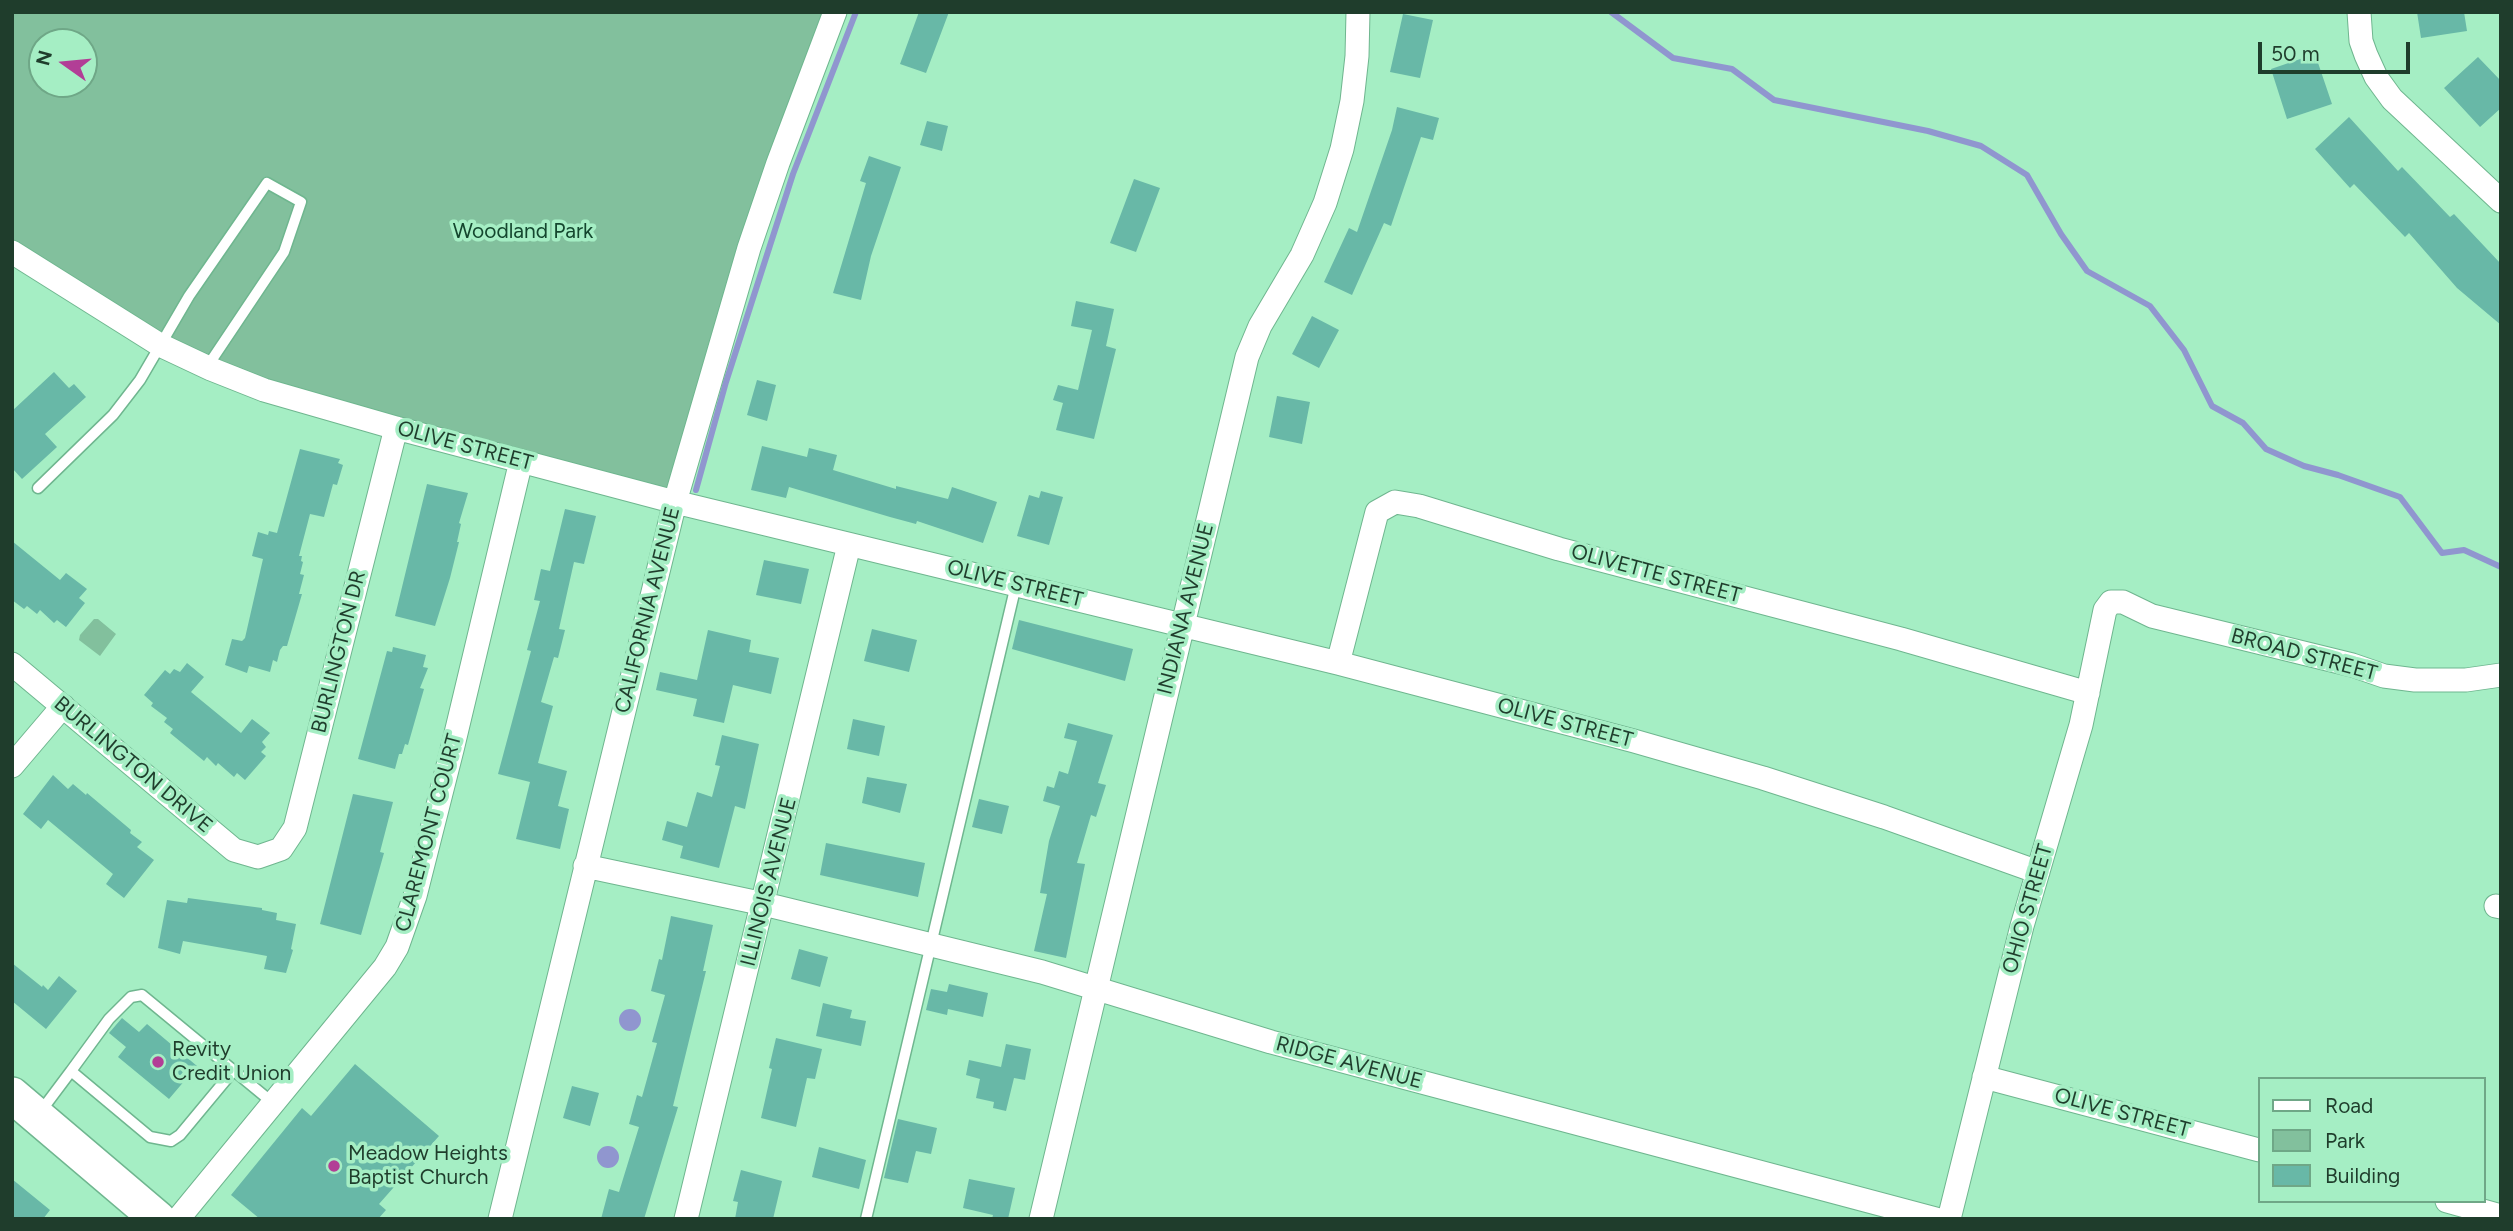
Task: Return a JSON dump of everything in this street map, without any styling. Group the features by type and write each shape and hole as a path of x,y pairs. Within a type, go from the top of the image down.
{"main road":[{"path":"25,1106 158,1219"}],"street":[{"name":"CALIFORNIA AVENUE","path":"500,1219 675,502 749,248 835,12"},
{"name":"INDIANA AVENUE","path":"1041,1219 1247,357 1260,326 1302,256 1325,203 1342,149 1353,90 1358,12"},
{"path":"2359,12 2361,41 2366,55 2376,77 2392,99 2501,201"},
{"name":"OLIVE STREET","path":"12,252 160,345 264,390 675,502 1182,624 1621,737 1884,817 2038,872"},
{"name":"BURLINGTON DR","path":"258,857 281,849 295,828 396,428"},
{"name":"CLAREMONT COURT","path":"178,1219 384,967 402,936 452,750 521,461"},
{"name":"OLIVETTE STREET","path":"1338,663 1377,512 1395,502 1419,506 1559,549 1900,639 2088,693"},
{"name":"ILLINOIS AVENUE","path":"686,1219 849,545"},
{"name":"BROAD STREET","path":"2111,602 2123,602 2152,616 2352,665 2384,676 2415,680 2466,680 2501,675"},
{"name":"OHIO STREET","path":"1949,1219 2022,926 2088,693 2105,610 2111,602"},
{"name":"BURLINGTON DRIVE","path":"12,664 233,850 258,857"},
{"path":"12,766 63,706"},
{"name":"RIDGE AVENUE","path":"585,866 764,904 1042,972 1270,1042 1936,1219"},
{"name":"OLIVE STREET","path":"1984,1077 2258,1150"},
{"path":"2454,1203 2501,1216"}],"lane":[{"path":"38,488 113,415 140,380 188,296 267,183 302,202 284,252 207,367"},
{"path":"866,1219 1016,585"},
{"path":"25,1106 71,1071 109,1019 131,996 142,996 273,1102"},
{"path":"71,1071 150,1137 171,1141 180,1135 234,1070"}],"green space":[{"name":"Woodland Park","path":"12,12 834,12 675,502 264,390 118,319 12,247"},
{"path":"94,619 98,619 116,634 100,656 79,640"}],"water":[{"path":"630,1009 638,1012 641,1020 638,1028 630,1031 622,1028 619,1020 622,1012"},
{"path":"608,1146 616,1149 619,1157 616,1165 608,1168 600,1165 597,1157 600,1149"}],"building":[{"path":"919,12 949,12 926,73 900,64"},
{"path":"2417,12 2464,12 2467,31 2421,38"},
{"path":"1403,14 1433,20 1420,78 1390,72"},
{"path":"2315,54 2332,104 2287,119 2271,69"},
{"path":"2478,57 2501,81 2501,108 2480,127 2444,88"},
{"path":"1397,107 1439,118 1433,140 1421,137 1391,226 1384,223 1352,295 1324,282 1349,228 1357,232 1392,130"},
{"path":"2349,117 2398,171 2402,167 2450,217 2454,214 2501,264 2501,325 2457,288 2409,233 2405,237 2354,184 2350,188 2315,149"},
{"path":"927,121 948,126 942,151 920,145"},
{"path":"869,156 901,167 871,256 861,300 833,293 866,183 860,181"},
{"path":"1134,179 1160,188 1136,252 1110,243"},
{"path":"1076,301 1114,309 1106,346 1116,349 1094,439 1056,430 1063,403 1053,400 1058,385 1078,390 1092,330 1071,326"},
{"path":"1312,316 1339,330 1319,368 1292,354"},
{"path":"54,372 69,388 74,384 86,397 45,434 57,447 22,479 12,468 12,411"},
{"path":"757,380 776,385 767,421 747,415"},
{"path":"1277,396 1310,402 1302,444 1269,437"},
{"path":"762,446 807,457 809,448 837,455 833,470 896,489 896,486 948,499 952,487 997,502 983,543 917,521 916,524 789,487 786,498 751,490"},
{"path":"300,449 340,459 338,463 343,465 337,485 333,484 324,517 310,514 299,556 302,556 303,562 300,574 304,575 299,594 302,594 287,646 280,650 277,662 273,660 270,672 249,666 247,673 225,665 232,639 242,641 245,638 263,559 252,556 258,532 268,535 269,531 277,533"},
{"path":"427,484 468,493 459,523 459,542 435,626 395,616"},
{"path":"1041,491 1063,497 1049,545 1017,536 1029,495 1039,498"},
{"path":"565,509 596,516 584,564 574,562 559,629 565,630 558,658 554,657 541,702 553,706 538,763 567,771 558,806 569,809 560,849 516,839 530,782 498,774 531,651 527,650 540,601 534,600 541,569 550,571"},
{"path":"12,541 60,580 66,573 87,589 79,598 85,603 66,627 57,620 54,623 40,610 37,614 12,600"},
{"path":"764,560 809,569 801,604 756,595"},
{"path":"1019,620 1133,649 1125,681 1012,649"},
{"path":"872,629 917,640 909,672 864,661"},
{"path":"708,630 751,640 749,652 779,658 771,694 733,685 724,723 693,716 697,699 656,690 660,672 697,680"},
{"path":"393,647 426,655 423,667 428,668 420,688 424,689 408,745 405,744 402,754 399,754 395,769 358,759 387,651 392,652"},
{"path":"187,663 204,677 191,692 241,733 252,719 270,733 262,742 266,747 261,752 266,756 245,780 237,773 234,777 207,757 204,761 170,733 173,729 164,722 167,718 151,706 153,703 144,695 165,670 170,674 174,669 180,672"},
{"path":"853,719 885,726 879,756 847,749"},
{"path":"1068,723 1113,735 1098,783 1106,785 1096,817 1091,815 1077,863 1085,864 1066,958 1034,951 1047,894 1040,893 1049,841 1060,806 1043,801 1047,786 1054,788 1059,771 1068,774 1077,741 1064,738"},
{"path":"722,735 759,744 745,809 735,806 719,868 680,858 683,846 662,840 667,821 687,827 697,792 712,797 720,766 715,765"},
{"path":"53,775 68,789 73,784 86,795 87,793 131,830 130,833 142,842 137,847 154,860 124,898 106,884 113,874 48,820 41,829 23,814"},
{"path":"867,777 907,784 900,813 862,803"},
{"path":"353,794 393,802 380,852 384,853 361,935 320,924"},
{"path":"979,799 1009,806 1002,834 972,827"},
{"path":"826,843 925,863 918,897 820,875"},
{"path":"188,898 262,908 277,913 276,920 296,924 291,949 293,950 286,973 264,969 267,956 183,941 180,954 158,948 167,900 187,903"},
{"path":"671,916 713,925 703,971 706,971 673,1106 678,1107 644,1219 601,1219 609,1189 619,1192 639,1127 629,1124 637,1095 642,1097 657,1043 652,1042 665,995 651,991 659,959 662,960"},
{"path":"799,949 828,957 820,987 791,979"},
{"path":"12,963 48,990 59,976 77,991 46,1029 12,1001"},
{"path":"949,984 988,993 983,1017 948,1009 947,1015 926,1010 931,989 947,992"},
{"path":"823,1003 852,1010 850,1018 866,1021 861,1046 816,1036"},
{"name":"Revity Credit Union","path":"122,1018 139,1032 147,1024 197,1066 169,1099 118,1057 126,1047 109,1033"},
{"path":"776,1038 822,1049 815,1079 807,1078 796,1127 761,1118"},
{"path":"1006,1044 1031,1049 1025,1080 1014,1078 1006,1111 993,1108 994,1102 976,1098 980,1079 966,1075 969,1060 1001,1067"},
{"name":"Meadow Heights Baptist Church","path":"355,1064 439,1136 379,1204 386,1210 378,1219 260,1219 231,1195 302,1108 311,1116"},
{"path":"572,1086 599,1093 590,1126 563,1118"},
{"path":"898,1119 937,1128 931,1154 916,1151 908,1183 884,1178"},
{"path":"819,1147 866,1160 859,1189 812,1177"},
{"path":"741,1170 782,1181 773,1219 735,1219 738,1202 733,1201"},
{"path":"12,1179 50,1210 43,1219 12,1219"},
{"path":"969,1179 1015,1188 1008,1219 992,1219 993,1215 963,1208"}],"waterway":[{"path":"696,490 726,382 793,174 856,12"},
{"path":"1611,12 1673,58 1732,69 1774,100 1928,131 1981,146 2027,175 2061,234 2087,271 2150,306 2184,350 2212,406 2243,423 2266,449 2304,466 2400,497 2442,553 2464,550 2501,567"}],"place":[{"name":"Revity Credit Union","path":"158,1062"},
{"name":"Meadow Heights Baptist Church","path":"334,1166"}]}
